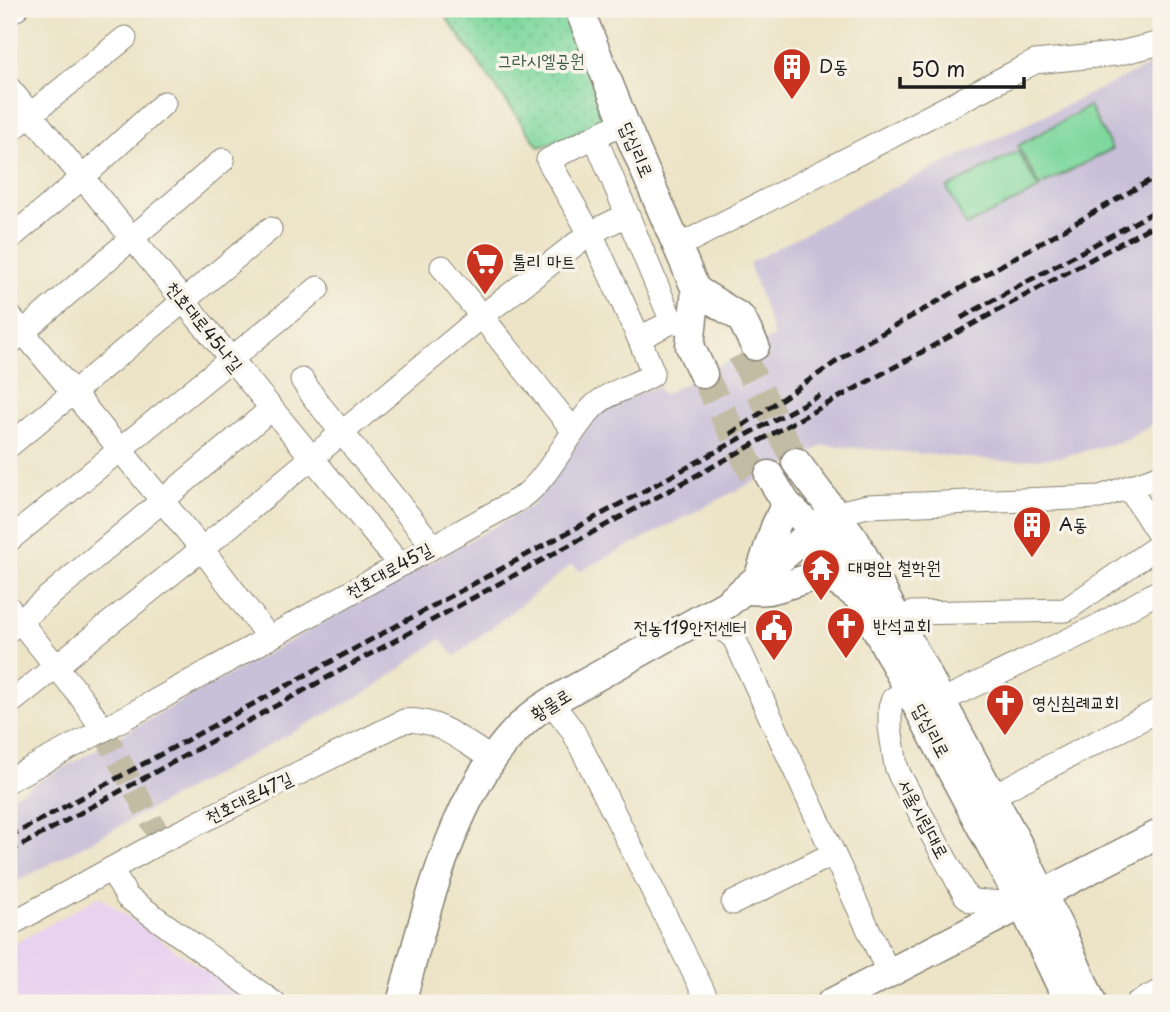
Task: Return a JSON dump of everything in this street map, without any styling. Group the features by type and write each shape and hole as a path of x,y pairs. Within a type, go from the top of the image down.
{"main road":[{"name":"답십리로","path":"588,12 624,122 677,247 708,297 741,318 748,350"},
{"name":"답십리로","path":"708,297 683,323 709,371"},
{"name":"답십리로","path":"802,458 823,522 859,598 1092,1003"},
{"name":"답십리로","path":"763,478 781,515 823,522 855,540 992,796 1069,1003"},
{"path":"781,515 752,583 771,590 800,579 825,577 837,580 859,598"},
{"name":"황물로","path":"401,1003 453,835 471,794 492,759 525,721 551,702 707,617 752,583 823,522"},
{"path":"831,1003 1161,833"}],"street":[{"path":"9,12 16,9"},
{"path":"9,132 125,38"},
{"path":"677,247 1029,65 1058,58 1116,54 1161,43"},
{"name":"천호대로45나길","path":"9,88 400,565"},
{"path":"9,239 82,178 164,103"},
{"path":"595,137 627,215 683,323 639,338 590,233 548,160 624,122"},
{"path":"223,160 132,240 13,331 72,392 202,549 269,638"},
{"path":"9,704 312,459 481,317 590,233 627,215"},
{"path":"9,446 270,229"},
{"path":"442,267 573,430"},
{"path":"9,540 318,288"},
{"name":"천호대로45길","path":"9,780 529,492 573,430 598,403 652,375 639,338"},
{"path":"302,380 433,546"},
{"path":"103,730 57,667 12,620 271,409"},
{"path":"823,522 868,506 1100,497 1161,476"},
{"path":"1129,488 1161,538"},
{"path":"898,620 912,613 1066,610 1161,544"},
{"path":"941,701 1088,631 1161,590"},
{"path":"707,617 734,638 889,974"},
{"name":"서울시립대로","path":"909,689 893,699 890,707 891,741 900,776 965,895 972,901 1032,899"},
{"path":"551,702 573,731 709,1003"},
{"path":"992,796 1161,709"},
{"name":"천호대로47길","path":"9,925 162,841 404,721 417,719 430,722 492,759"},
{"path":"733,903 833,854"},
{"path":"111,869 127,897 274,1003"},
{"path":"1137,1003 1161,991"}],"shaded area":[{"path":"1161,60 1161,419 1124,441 1060,457 1004,461 825,445 580,571 571,565 455,656 440,639 374,688 9,886 9,798 533,505 602,408 658,386 663,395 774,337 749,263 865,201"},
{"path":"100,896 252,1003 9,1003 9,947"}],"green space":[{"name":"그라시엘공원","path":"440,9 576,9 613,99 597,127 539,147"},
{"path":"1089,106 1112,149 1040,186 1018,146"},
{"path":"1018,151 1039,189 966,226 947,188"}],"tunnel":[{"path":"741,354 796,462"},
{"path":"703,374 757,481"},
{"path":"103,730 162,841"}],"railway":[{"path":"730,434 858,347 1161,174"},
{"path":"961,318 1161,208"},
{"path":"9,852 1161,221"},
{"path":"9,837 820,395"}],"place":[{"name":"D동","path":"792,101"},
{"name":"툴리 마트","path":"485,296"},
{"name":"A동","path":"1032,559"},
{"name":"대명암 철학원","path":"821,602"},
{"name":"반석교회","path":"846,660"},
{"name":"전농119안전센터","path":"774,662"},
{"name":"영신침례교회","path":"1005,737"}]}
